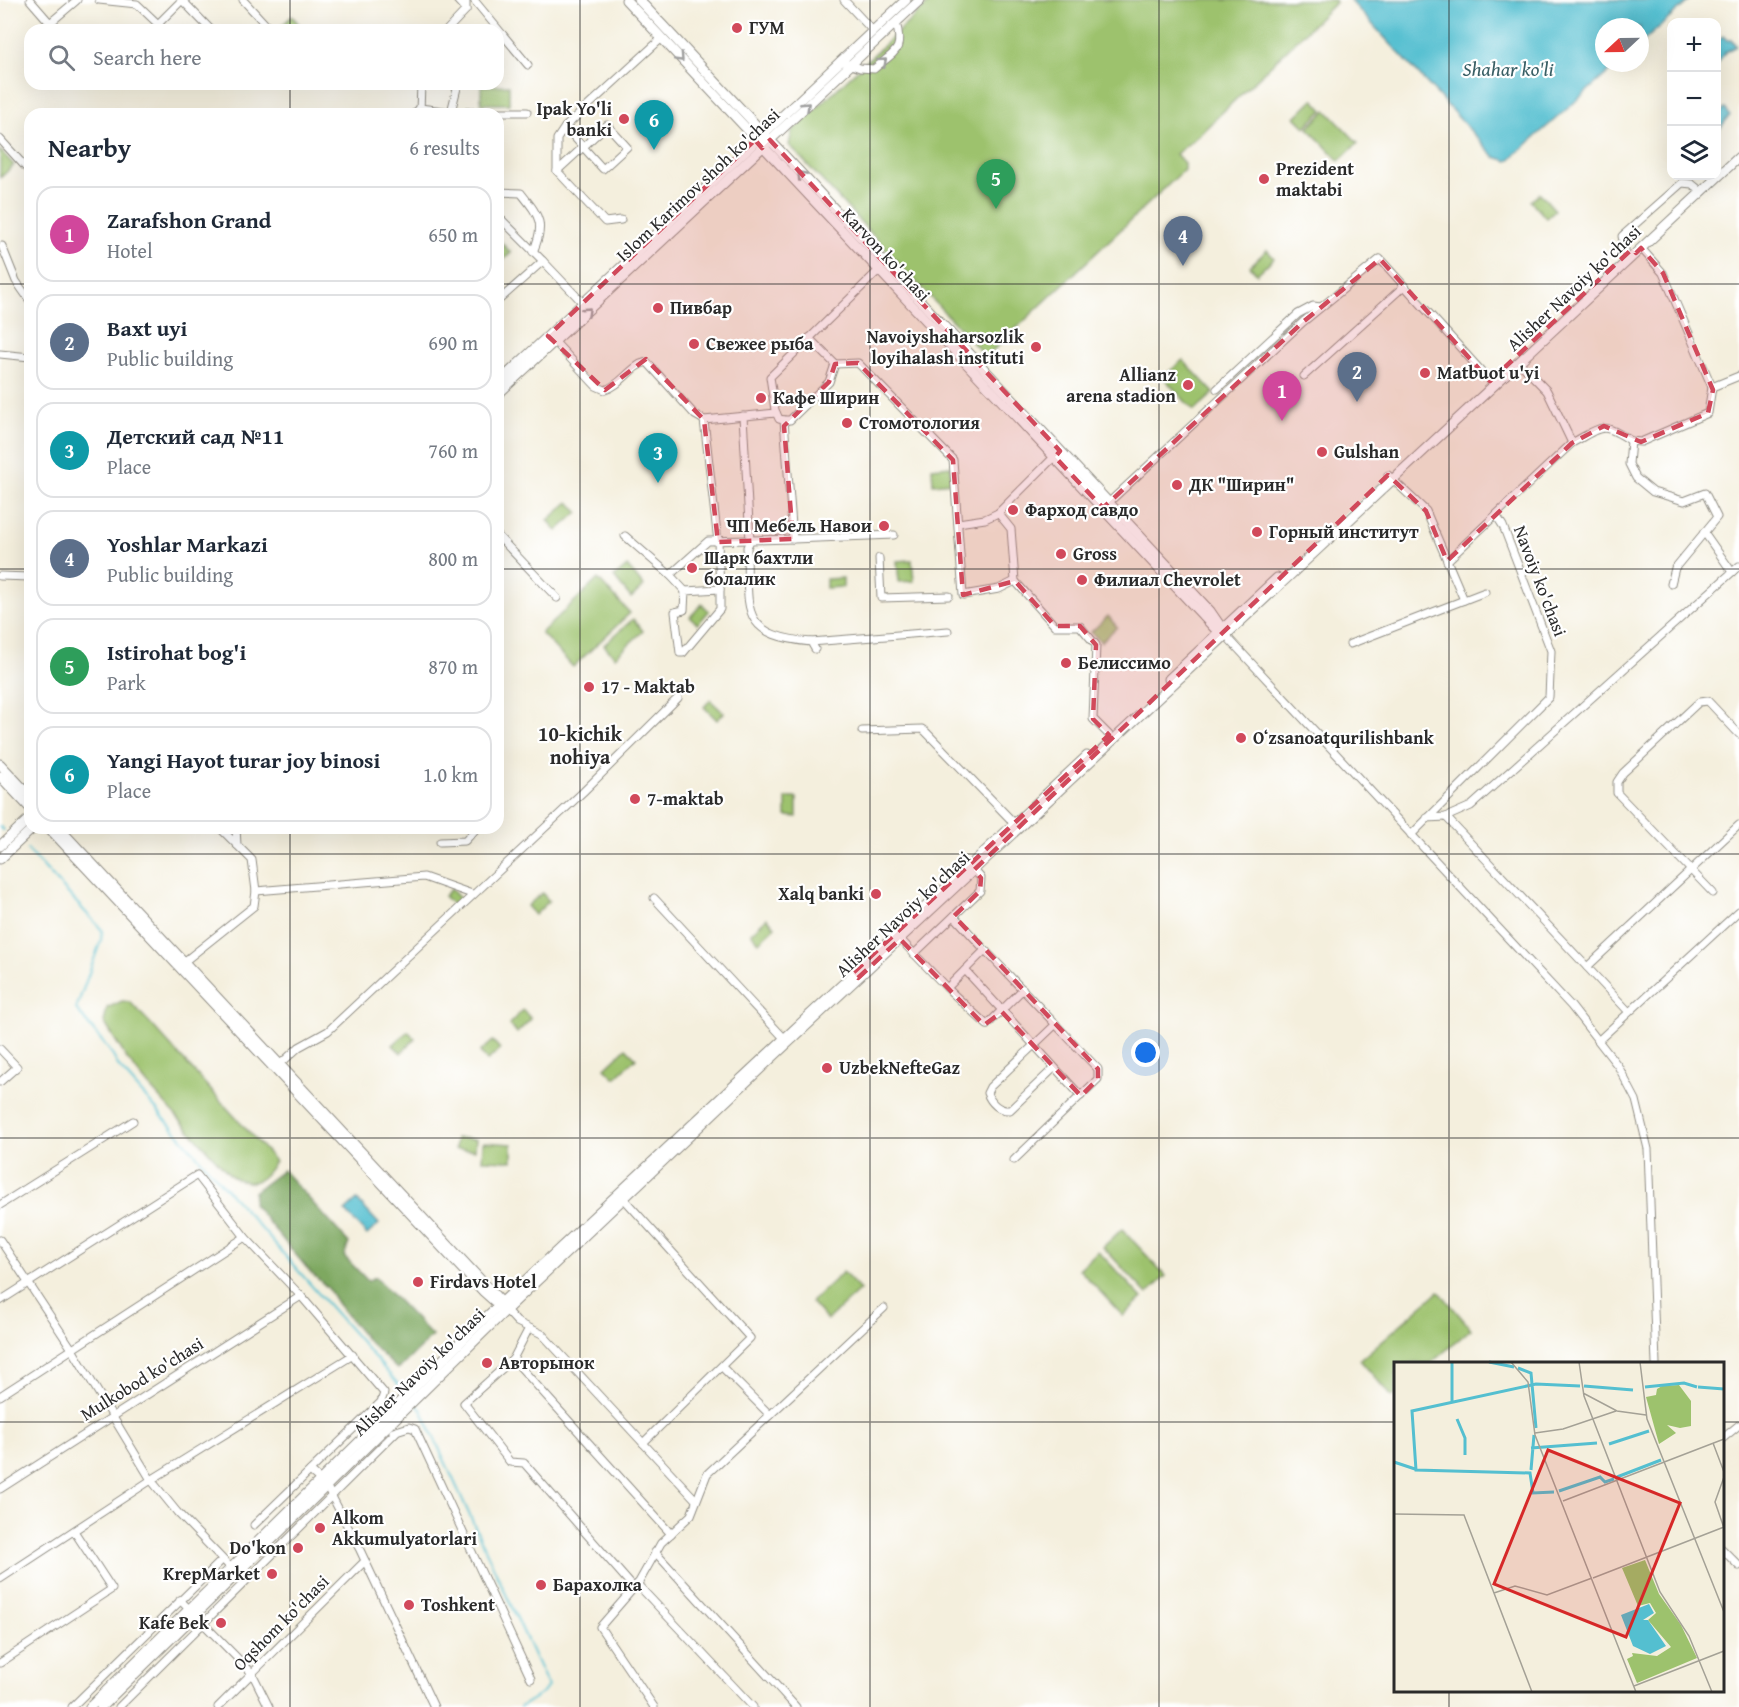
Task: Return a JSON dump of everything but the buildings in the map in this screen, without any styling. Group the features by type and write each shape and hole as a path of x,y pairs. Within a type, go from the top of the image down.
{"main road":[{"name":"Karvon ko'chasi","path":"626,0 762,148 881,268 1106,505 1224,634"},
{"path":"639,0 763,132 881,268"},
{"name":"Islom Karimov shoh ko'chasi","path":"504,388 551,339 582,302 906,0"},
{"name":"Islom Karimov shoh ko'chasi","path":"504,378 551,339 762,148 920,0"},
{"name":"Alisher Navoiy ko'chasi","path":"418,1390 484,1319 502,1306 624,1199 784,1038 900,939 1390,477 1727,164 1739,149"},
{"name":"Alisher Navoiy ko'chasi","path":"1721,167 1739,158"},
{"name":"Alisher Navoiy ko'chasi","path":"1492,383 1519,362 1706,180"},
{"name":"Alisher Navoiy ko'chasi","path":"90,1707 234,1571 522,1284 856,975 1109,735 1224,634"},
{"path":"0,764 24,790"},
{"path":"0,776 24,802"},
{"path":"0,846 24,824"},
{"path":"0,859 27,834"},
{"path":"55,834 182,964 502,1306"},
{"path":"64,834 182,964"},
{"path":"487,1289 502,1292 522,1284"},
{"path":"484,1319 487,1289"},
{"name":"Alisher Navoiy ko'chasi","path":"101,1707 191,1612"}],"street":[{"path":"30,0 48,24"},
{"path":"51,24 77,0"},
{"path":"99,0 137,4 158,24 182,0 205,24"},
{"path":"243,0 265,24"},
{"path":"457,0 466,10"},
{"path":"453,24 466,10 466,0"},
{"path":"474,0 491,24"},
{"path":"844,0 873,31"},
{"path":"840,60 850,65 874,69 898,48 901,40 896,22"},
{"path":"621,220 606,222 557,171 556,139 565,127 662,38"},
{"path":"504,41 528,65"},
{"path":"418,108 420,90"},
{"path":"452,108 456,90"},
{"path":"504,112 527,112"},
{"path":"557,171 582,147 607,124 627,147 603,169 582,147 565,127"},
{"path":"0,140 24,166"},
{"path":"1671,584 1675,568 1718,517 1705,493 1684,501 1653,492 1636,478 1629,464 1631,441 1641,442 1708,413 1712,387 1663,273 1634,251 1622,236 1682,183 1692,184 1697,188"},
{"path":"504,192 521,193 539,215 541,236 533,252"},
{"path":"504,222 582,302"},
{"path":"2,246 16,281 24,292"},
{"path":"1106,505 1321,307 1380,259 1492,383"},
{"path":"504,296 543,261"},
{"path":"835,364 829,382 790,420 779,419 770,377 881,268"},
{"path":"1304,376 1403,287"},
{"path":"1217,389 1298,314 1313,306 1321,307"},
{"path":"808,338 835,364 858,363 953,460 963,595 999,589 1015,581"},
{"path":"551,339 596,386 605,390 616,385 640,364 651,364 695,415 704,420 776,413"},
{"path":"0,354 24,356"},
{"path":"1519,362 1547,391 1572,442"},
{"path":"1712,387 1739,376"},
{"path":"743,416 750,541 747,547 749,608 753,620 763,631 780,639 811,642 948,631"},
{"path":"625,536 685,591 684,610 675,612 680,653 683,653 720,609 718,542 709,482 704,420"},
{"path":"784,420 793,539"},
{"name":"Navoiy ko'chasi","path":"1447,561 1572,442 1604,426 1631,441"},
{"path":"958,523 985,519 998,513 1057,454"},
{"path":"1390,477 1426,511 1464,600"},
{"path":"998,513 1011,529 1015,581 1055,626 1080,626 1096,645 1093,719 1109,735"},
{"name":"Navoiy ko'chasi","path":"1427,818 1549,697 1551,651 1503,526 1496,514"},
{"path":"1704,532 1732,572"},
{"path":"670,575 708,541 894,536"},
{"path":"504,542 557,598"},
{"path":"879,558 881,598 949,596"},
{"path":"1411,835 1427,818 1446,817 1471,806 1739,566"},
{"path":"0,576 24,577"},
{"path":"685,591 720,589"},
{"path":"1350,644 1485,592"},
{"path":"1224,634 1599,1040 1618,1066 1636,1100 1648,1149 1656,1362"},
{"path":"811,642 815,649"},
{"path":"278,1066 299,1047 328,1031 583,792 678,698"},
{"path":"1713,893 1617,793 1617,782 1623,773 1699,702 1708,701 1739,734"},
{"path":"862,730 922,729 1014,823"},
{"path":"1446,817 1629,1012"},
{"path":"1587,967 1739,825"},
{"path":"182,964 254,906 256,891 252,860 226,834"},
{"path":"236,834 237,845"},
{"path":"440,842 465,841 471,834"},
{"path":"914,954 980,891 981,878 974,870"},
{"path":"256,891 424,877 472,894"},
{"path":"654,898 784,1038"},
{"path":"1599,1040 1739,910"},
{"path":"954,916 1098,1069 1098,1079 1014,1160"},
{"path":"900,939 984,1025 990,1024 1023,989"},
{"path":"947,988 985,950"},
{"path":"965,970 1081,1096"},
{"path":"1054,1068 1010,1110 993,1104 987,1093 990,1086 1056,1024"},
{"path":"0,1050 16,1067 0,1082"},
{"path":"0,1206 134,1121"},
{"path":"0,1301 197,1175 245,1237 301,1296 384,1393 381,1402 254,1526"},
{"path":"624,1199 750,1338 643,1443"},
{"path":"0,1396 245,1237"},
{"path":"0,1240 72,1348 151,1480 234,1571"},
{"name":"Mulkobod ko'chasi","path":"0,1489 111,1415 301,1296"},
{"path":"502,1306 517,1322 542,1334 695,1499"},
{"path":"654,1707 600,1627 635,1586 655,1552 691,1515 695,1499 707,1474 884,1308"},
{"path":"529,1328 513,1359 464,1403 510,1462 524,1463 635,1586 753,1707"},
{"path":"0,1579 151,1480 353,1355"},
{"path":"513,1359 671,1534"},
{"path":"722,1367 770,1415"},
{"path":"363,1419 396,1432"},
{"path":"1724,1437 1739,1425"},
{"path":"119,1707 396,1432 409,1427 415,1430 531,1678"},
{"path":"310,1471 324,1482 365,1561 434,1707"},
{"path":"0,1663 112,1589 74,1531"},
{"path":"1724,1551 1739,1566"},
{"path":"655,1552 796,1707"},
{"path":"72,1707 222,1560"},
{"name":"Oqshom ko'chasi","path":"218,1707 365,1561"},
{"path":"180,1600 252,1673 269,1707"}],"highlighted area":[{"path":"755,140 762,148 770,140 1060,451 1055,457 1103,508 1303,322 1380,259 1490,381 1632,249 1636,253 1641,248 1663,273 1713,390 1708,413 1641,442 1604,426 1572,443 1447,561 1426,511 1388,475 974,870 981,878 980,891 954,916 1098,1069 1098,1079 1081,1096 1002,1012 984,1025 900,939 858,978 853,973 1109,735 1093,719 1096,645 1080,626 1055,626 1015,581 963,595 953,460 858,363 835,364 829,382 784,426 793,539 718,542 704,420 646,359 605,390 548,336"}],"green space":[{"path":"932,0 1335,0 1336,2 1199,135 1176,154 1184,163 1184,170 986,357 789,145 792,131"},
{"path":"292,16 299,24 283,24"},
{"path":"504,85 509,85 509,104 481,104 481,90 504,90"},
{"path":"1313,99 1323,110 1305,127 1295,117"},
{"path":"1326,110 1358,143 1339,161 1308,128"},
{"path":"0,150 14,165 0,178"},
{"path":"1540,193 1555,210 1546,218 1531,201"},
{"path":"504,245 511,253 504,259"},
{"path":"1267,250 1274,258 1257,274 1250,266"},
{"name":"Allianz arena stadion","path":"1183,360 1214,393 1194,411 1163,377"},
{"path":"950,466 951,482 933,484 932,468"},
{"path":"569,502 578,512 557,531 548,520"},
{"path":"912,560 914,581 899,582 897,561"},
{"path":"627,566 644,586 631,598 614,577"},
{"path":"843,578 843,587 826,588 826,579"},
{"path":"598,579 630,613 573,667 541,633"},
{"path":"702,604 709,611 698,624 690,617"},
{"path":"1108,616 1117,627 1101,642 1091,632"},
{"path":"633,619 643,631 615,657 604,645"},
{"path":"710,700 724,713 717,720 704,707"},
{"path":"786,798 797,798 797,817 786,816"},
{"path":"451,889 461,900 454,906 444,896"},
{"path":"542,893 549,901 535,915 527,906"},
{"path":"767,918 775,927 759,942 751,933"},
{"path":"122,1001 130,1002 152,1025 275,1161 262,1178 245,1182 231,1176 127,1059 104,1022 107,1008"},
{"path":"523,1010 531,1019 517,1033 509,1024"},
{"path":"408,1031 415,1039 401,1053 393,1045"},
{"path":"493,1041 500,1049 487,1061 480,1052"},
{"path":"626,1048 636,1058 615,1078 605,1068"},
{"path":"456,1138 476,1139 475,1150 455,1149"},
{"path":"483,1142 512,1144 512,1161 482,1160"},
{"path":"283,1170 349,1243 344,1256 368,1281 375,1277 432,1336 401,1367 397,1369 366,1339 328,1288 311,1273 253,1204 254,1192"},
{"path":"1122,1229 1166,1276 1147,1294 1103,1247"},
{"path":"1098,1251 1142,1298 1123,1316 1079,1269"},
{"path":"843,1272 860,1290 827,1320 811,1302"},
{"path":"1439,1291 1471,1329 1432,1362 1394,1362 1394,1396 1392,1397 1360,1360"}],"water":[{"name":"Shahar ko'li","path":"1350,0 1690,0 1649,36 1649,18 1595,18 1595,72 1609,72 1508,161 1495,157"},
{"path":"1723,36 1727,40 1732,40 1736,46 1725,52 1721,58 1721,38"},
{"path":"1725,109 1730,115 1721,127 1721,126 1721,112"},
{"path":"357,1200 379,1224 367,1235 345,1211"}],"waterway":[{"path":"0,827 3,830"},
{"path":"27,849 102,930 101,940 76,1009 110,1051 119,1067 405,1392"},
{"path":"415,1403 421,1409 548,1686 543,1693 520,1707"}],"place":[{"name":"ГУМ","path":"737,28"},
{"name":"Ipak Yo'li banki","path":"624,119"},
{"name":"Yangi Hayot turar joy binosi","path":"654,150"},
{"name":"Prezident maktabi","path":"1264,179"},
{"name":"Istirohat bog'i","path":"996,209"},
{"name":"Yoshlar Markazi","path":"1183,266"},
{"name":"Пивбар","path":"658,308"},
{"name":"Свежее рыба","path":"694,344"},
{"name":"Navoiyshaharsozlik loyihalash instituti","path":"1036,347"},
{"name":"Matbuot u'yi","path":"1425,373"},
{"name":"Allianz arena stadion","path":"1188,385"},
{"name":"Кафе Ширин","path":"761,398"},
{"name":"Baxt uyi","path":"1357,402"},
{"name":"Zarafshon Grand","path":"1282,421"},
{"name":"Стомотология","path":"847,423"},
{"name":"Gulshan","path":"1322,452"},
{"name":"Детский сад №11","path":"658,483"},
{"name":"ДК \"Ширин\"","path":"1177,485"},
{"name":"Фарход савдо","path":"1013,510"},
{"name":"ЧП Мебель Навои","path":"884,526"},
{"name":"Горный институт","path":"1257,532"},
{"name":"Gross","path":"1061,554"},
{"name":"Шарк бахтли болалик","path":"692,568"},
{"name":"Филиал Chevrolet","path":"1082,580"},
{"name":"Белиссимо","path":"1066,663"},
{"name":"17 - Maktab","path":"589,687"},
{"name":"Oʻzsanoatqurilishbank","path":"1241,738"},
{"name":"7-maktab","path":"635,799"},
{"name":"Xalq banki","path":"876,894"},
{"name":"UzbekNefteGaz","path":"827,1068"},
{"name":"Firdavs Hotel","path":"418,1282"},
{"name":"Авторынок","path":"487,1363"},
{"name":"Alkom Akkumulyatorlari","path":"320,1528"},
{"name":"Do'kon","path":"298,1548"},
{"name":"KrepMarket","path":"272,1574"},
{"name":"Барахолка","path":"541,1585"},
{"name":"Toshkent","path":"409,1605"},
{"name":"Kafe Bek","path":"221,1623"}],"district":[{"name":"10-kichik nohiya","path":"580,746"}]}
